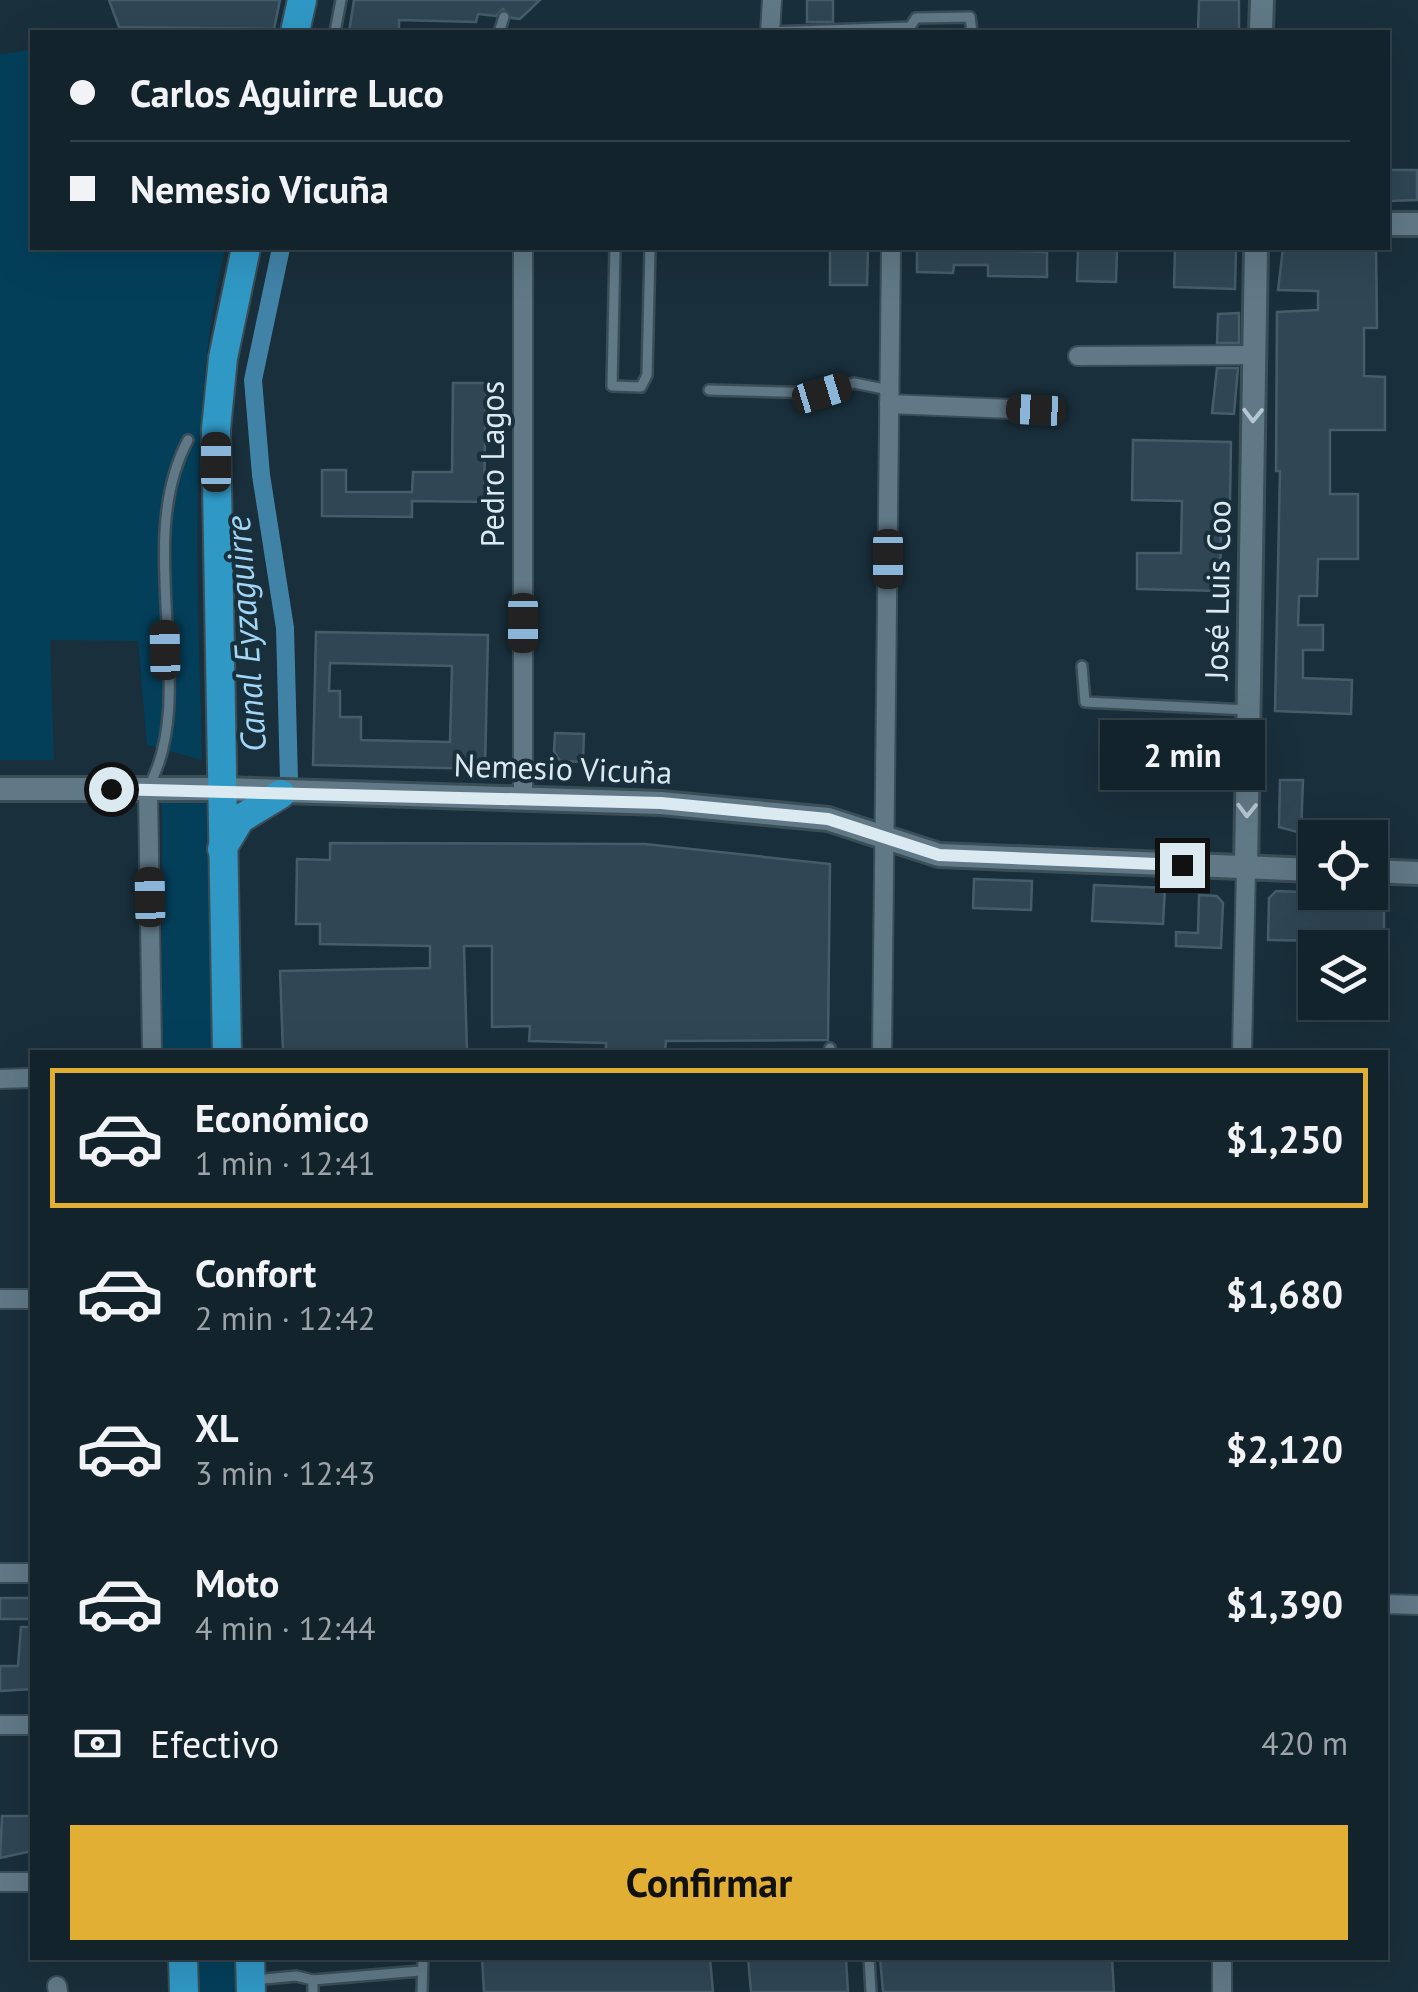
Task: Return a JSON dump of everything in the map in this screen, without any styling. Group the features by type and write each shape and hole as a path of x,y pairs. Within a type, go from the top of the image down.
{"main road":[{"path":"295,30 302,0"},
{"path":"227,1050 217,404 246,250"},
{"path":"221,850 240,818 281,794"},
{"path":"183,1960 184,1992"}],"street":[{"path":"770,30 772,0"},
{"path":"1261,30 1262,0"},
{"path":"1390,224 1418,224"},
{"name":"Pedro Lagos","path":"523,800 524,250"},
{"path":"882,1050 890,250"},
{"name":"José Luis Coo","path":"1242,1050 1256,250"},
{"path":"1078,356 1254,355"},
{"path":"889,397 1036,410"},
{"name":"Nemesio Vicuña","path":"0,789 222,789 281,794 661,803 828,819 950,856 1298,869"},
{"path":"148,789 152,1050"},
{"path":"1388,872 1418,873"},
{"path":"0,1078 30,1078"},
{"path":"0,1300 30,1299"},
{"path":"0,1573 30,1572"},
{"path":"1388,1604 1418,1605"},
{"path":"0,1725 30,1725"},
{"path":"0,1882 30,1882"},
{"path":"1222,1960 1222,1992"}],"lane":[{"path":"335,30 341,0"},
{"path":"826,30 910,27 916,18 970,17 972,30"},
{"path":"500,30 504,18"},
{"path":"615,250 612,386 618,387 641,387 648,375 650,250"},
{"path":"709,390 822,393 854,383 889,397"},
{"path":"148,789 160,767 166,728 168,498 188,440"},
{"path":"1082,666 1084,702 1248,710"},
{"path":"422,1960 422,1992"},
{"path":"869,1960 871,1992"},
{"path":"250,1977 296,1976 313,1980 420,1971"},
{"path":"313,1980 313,1992"}],"shaded area":[{"path":"119,27 274,29 216,30 108,30"},
{"path":"30,50 30,250 225,250 213,311 200,438 202,760 147,745 138,641 50,640 54,760 0,760 0,54"},
{"path":"214,799 216,1050 162,1050 162,800"},
{"path":"197,1960 235,1960 236,1992 199,1992"}],"building":[{"path":"109,0 280,0 274,29 119,27"},
{"path":"354,0 540,0 520,19 512,18 503,9 496,16 478,14 476,22 399,20 399,30 349,30"},
{"path":"807,0 833,0 833,22 807,22"},
{"path":"1199,0 1239,0 1239,30 1198,30"},
{"path":"1390,170 1417,170 1417,200 1390,201"},
{"path":"830,250 868,250 867,285 830,285"},
{"path":"917,250 1047,252 1047,277 988,276 988,265 954,265 953,273 917,272"},
{"path":"1078,250 1117,251 1116,282 1077,281"},
{"path":"1175,250 1236,250 1235,289 1174,287"},
{"path":"1283,250 1376,250 1377,328 1364,328 1364,376 1385,377 1385,430 1330,430 1330,494 1358,494 1358,559 1318,559 1317,596 1299,596 1298,625 1323,625 1323,650 1303,650 1303,678 1352,680 1351,714 1275,711 1280,471 1276,471 1277,312 1318,310 1318,291 1278,290"},
{"path":"1239,313 1239,343 1217,343 1218,314"},
{"path":"1217,368 1238,368 1234,414 1212,413"},
{"path":"453,383 486,383 484,502 412,501 412,517 322,516 322,470 346,470 346,492 412,492 413,472 452,472"},
{"path":"1133,440 1231,442 1230,502 1225,502 1225,529 1221,529 1220,591 1137,589 1137,553 1181,553 1182,501 1132,500"},
{"path":"316,632 488,635 485,769 313,765","holes":["330,663 452,666 450,742 361,740 361,717 340,717 340,691 329,691"]},
{"path":"555,733 584,734 583,762 560,761 554,751"},
{"path":"1280,780 1303,780 1298,832 1279,827"},
{"path":"330,843 645,844 830,864 828,1040 666,1041 665,1050 606,1050 606,1043 529,1041 530,1026 492,1027 492,946 464,946 467,1050 283,1050 280,971 430,968 430,946 320,944 320,924 296,924 297,859 330,860"},
{"path":"974,879 1032,881 1031,910 973,908"},
{"path":"1094,885 1165,888 1163,924 1092,921"},
{"path":"1276,891 1298,892 1298,910 1384,910 1384,930 1298,930 1298,941 1268,940 1269,898"},
{"path":"1199,895 1217,896 1223,903 1221,948 1176,946 1176,932 1198,933"},
{"path":"0,1598 30,1598 30,1619 0,1619"},
{"path":"21,1627 30,1627 30,1689 0,1691 0,1666 18,1666"},
{"path":"2,1816 30,1816 30,1851 0,1858"},
{"path":"482,1960 710,1960 713,1992 484,1992"},
{"path":"748,1960 846,1960 848,1992 751,1992"},
{"path":"880,1960 1112,1960 1114,1992 883,1992"}],"waterway":[{"name":"Canal Eyzaguirre","path":"281,250 253,380 261,475 285,628 289,780"}],"route":[{"path":"111,789 661,803 828,819 939,855 1182,865"}]}
